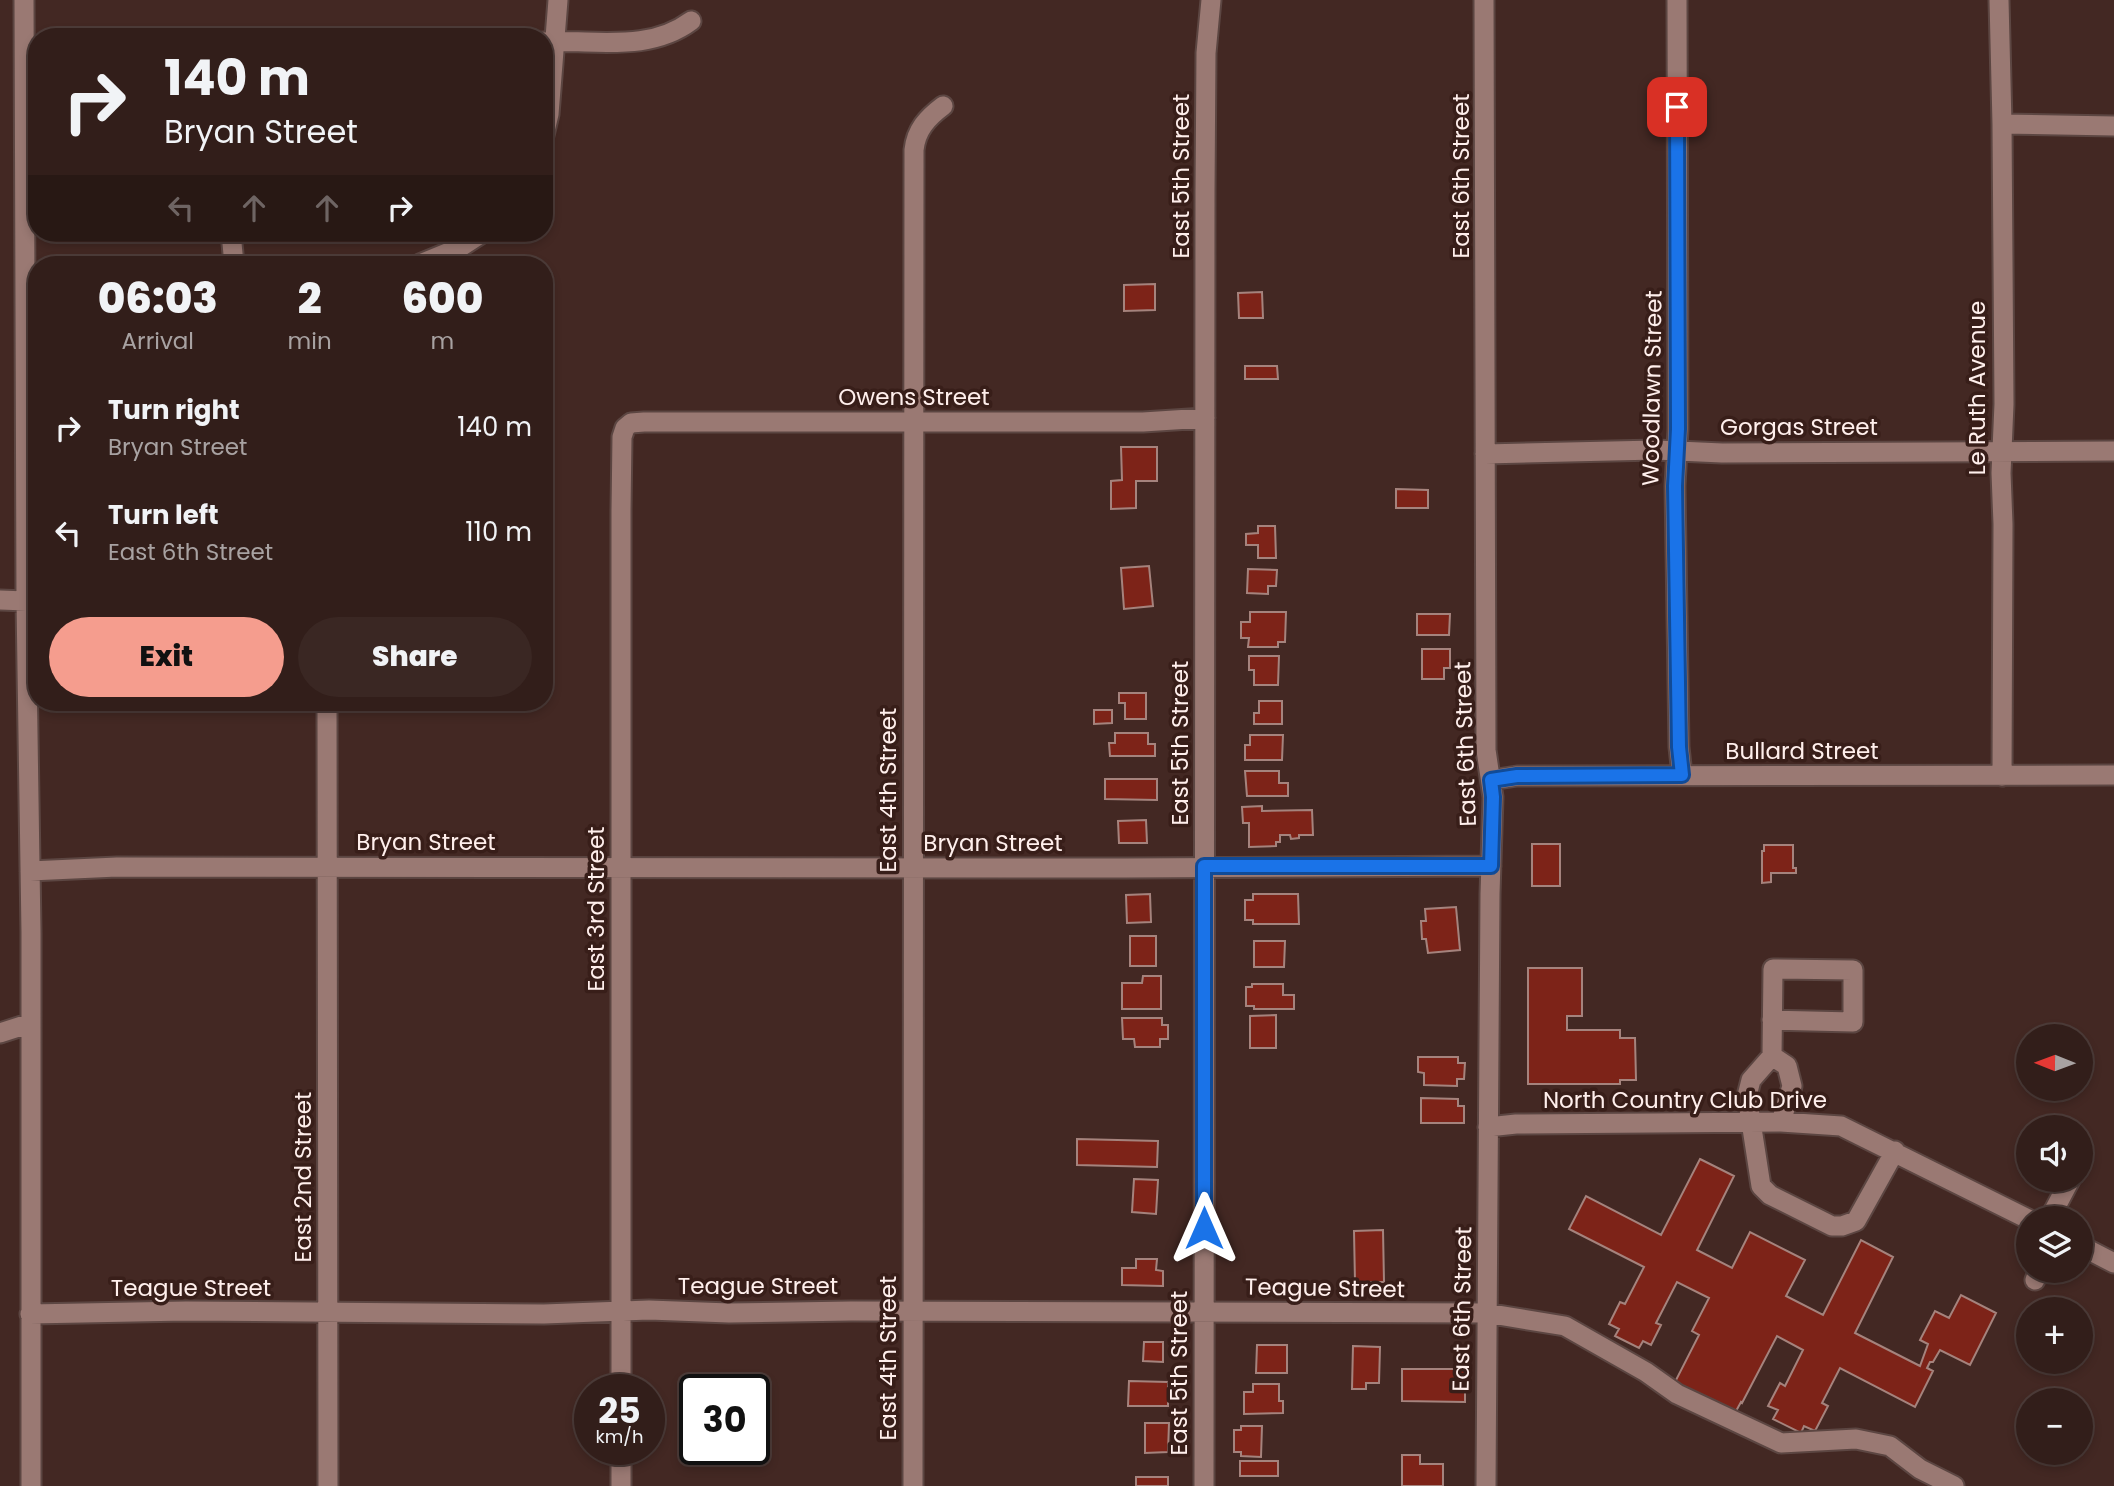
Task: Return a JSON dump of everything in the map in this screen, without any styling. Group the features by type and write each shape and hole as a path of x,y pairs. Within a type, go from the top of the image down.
{"street":[{"path":"24,0 28,156"},
{"path":"552,28 558,0"},
{"name":"East 5th Street","path":"1204,1486 1206,53 1211,0"},
{"name":"East 6th Street","path":"1485,0 1486,750 1493,797 1486,1486"},
{"name":"Woodlawn Street","path":"1677,0 1676,578 1682,775"},
{"name":"Le Ruth Avenue","path":"1999,0 2003,124 2002,776"},
{"path":"553,42 643,41 678,30 691,21"},
{"name":"East 4th Street","path":"913,1486 914,150 915,141 925,120 943,106"},
{"path":"2003,124 2114,126"},
{"path":"438,256 467,242"},
{"name":"Owens Street","path":"625,428 631,423 645,422 1143,422 1205,418"},
{"name":"East 3rd Street","path":"621,1374 621,510 622,438 625,428"},
{"name":"Gorgas Street","path":"1485,454 1656,450 2114,451"},
{"path":"28,541 26,601 31,1023 31,1486"},
{"path":"0,600 26,601"},
{"name":"Bryan Street","path":"327,711 327,867"},
{"name":"Bullard Street","path":"1491,780 1517,776 2114,775"},
{"name":"Bryan Street","path":"30,871 90,867 1491,866"},
{"name":"East 2nd Street","path":"327,867 328,1486"},
{"path":"1772,1020 1853,1022 1853,970 1773,969 1772,1020 1772,1056 1751,1080 1747,1096 1761,1186 1770,1195 1832,1226 1842,1226 1856,1221 1895,1151"},
{"path":"0,1033 31,1023"},
{"path":"1772,1056 1787,1066 1791,1086 1782,1122"},
{"name":"North Country Club Drive","path":"1488,1127 1516,1124 1751,1122 1841,1126 2016,1213"},
{"path":"2093,1252 2114,1263"},
{"name":"Teague Street","path":"30,1314 186,1311 544,1314 621,1311 1486,1313 1566,1326 1646,1372 1677,1394 1782,1443 1856,1439 1890,1446 1920,1469 1954,1486"},
{"path":"621,1465 621,1486"}],"building":[{"path":"1155,284 1155,310 1124,311 1124,285"},
{"path":"1262,292 1263,318 1239,318 1238,293"},
{"path":"1245,366 1277,366 1278,379 1245,379"},
{"path":"1121,447 1157,447 1157,481 1136,481 1136,508 1111,509 1111,481 1122,480"},
{"path":"1396,489 1428,490 1428,508 1396,508"},
{"path":"1258,526 1275,526 1276,558 1258,558 1258,545 1246,545 1246,534 1258,533"},
{"path":"1149,566 1153,606 1124,609 1121,568"},
{"path":"1248,569 1277,570 1276,586 1268,586 1268,594 1247,593"},
{"path":"1250,612 1286,612 1285,642 1278,642 1278,647 1248,647 1249,638 1241,638 1241,622 1250,622"},
{"path":"1417,614 1450,614 1449,635 1417,635"},
{"path":"1422,649 1450,649 1450,668 1444,668 1444,679 1422,679"},
{"path":"1249,656 1279,656 1278,685 1254,685 1254,670 1249,670"},
{"path":"1119,693 1146,693 1146,719 1125,719 1125,703 1119,703"},
{"path":"1259,701 1282,701 1282,724 1254,724 1254,713 1259,713"},
{"path":"1094,710 1112,710 1112,723 1094,724"},
{"path":"1115,733 1148,733 1148,744 1155,744 1155,756 1110,756 1109,743 1115,743"},
{"path":"1250,735 1283,735 1282,760 1245,760 1245,745 1250,745"},
{"path":"1245,771 1279,771 1279,783 1288,783 1288,796 1247,796"},
{"path":"1105,779 1157,779 1157,800 1105,799"},
{"path":"1262,806 1262,811 1312,810 1313,835 1299,835 1299,838 1291,839 1290,835 1280,835 1280,842 1276,842 1276,846 1249,847 1249,823 1243,823 1242,807"},
{"path":"1146,820 1147,843 1119,843 1118,821"},
{"path":"1532,844 1560,844 1560,886 1532,886"},
{"path":"1764,845 1793,845 1793,868 1796,868 1796,873 1771,873 1771,882 1762,883"},
{"path":"1150,894 1151,922 1127,923 1126,895"},
{"path":"1253,894 1298,894 1299,924 1253,924 1253,920 1245,920 1245,900 1253,900"},
{"path":"1456,907 1460,950 1428,953 1426,939 1422,939 1421,921 1426,921 1425,909"},
{"path":"1130,936 1156,936 1156,966 1130,966"},
{"path":"1254,941 1285,941 1284,967 1254,967"},
{"path":"1528,968 1582,968 1582,1016 1567,1016 1567,1030 1620,1030 1620,1038 1635,1038 1636,1080 1620,1080 1620,1084 1528,1084"},
{"path":"1143,976 1161,976 1161,1009 1122,1009 1122,983 1142,983"},
{"path":"1252,984 1283,984 1283,995 1294,995 1294,1009 1254,1009 1254,1006 1246,1006 1246,987 1252,987"},
{"path":"1276,1015 1276,1048 1250,1048 1250,1016"},
{"path":"1122,1018 1162,1018 1162,1025 1168,1025 1168,1039 1160,1039 1160,1047 1135,1047 1134,1039 1123,1039"},
{"path":"1418,1057 1458,1057 1458,1063 1465,1063 1464,1079 1457,1079 1457,1086 1424,1085 1424,1073 1418,1072"},
{"path":"1421,1098 1458,1099 1458,1106 1464,1106 1464,1123 1421,1123"},
{"path":"1077,1139 1158,1141 1157,1167 1077,1165"},
{"path":"1700,1159 1734,1176 1697,1250 1732,1268 1750,1232 1805,1260 1786,1296 1823,1315 1861,1240 1893,1257 1855,1333 1920,1366 1928,1344 1920,1340 1935,1311 1949,1318 1961,1295 1996,1313 1970,1365 1940,1350 1927,1368 1933,1371 1915,1407 1840,1368 1822,1403 1828,1406 1815,1431 1804,1426 1801,1433 1773,1419 1778,1410 1768,1406 1780,1383 1785,1386 1803,1350 1777,1336 1735,1413 1675,1382 1699,1335 1692,1331 1709,1298 1677,1282 1656,1323 1661,1325 1651,1345 1643,1341 1639,1348 1615,1336 1619,1329 1609,1324 1620,1302 1625,1304 1644,1267 1569,1229 1586,1196 1661,1235"},
{"path":"1134,1179 1158,1180 1156,1214 1132,1212"},
{"path":"1383,1230 1384,1282 1355,1282 1354,1231"},
{"path":"1136,1259 1157,1259 1156,1270 1163,1271 1163,1286 1122,1285 1122,1268 1136,1268"},
{"path":"1144,1342 1163,1342 1163,1362 1143,1361"},
{"path":"1257,1345 1287,1345 1287,1373 1256,1373"},
{"path":"1353,1346 1380,1347 1379,1383 1366,1383 1366,1389 1352,1389"},
{"path":"1402,1369 1465,1369 1465,1402 1402,1401"},
{"path":"1129,1381 1168,1382 1168,1406 1128,1406"},
{"path":"1253,1384 1279,1384 1279,1401 1283,1401 1283,1413 1244,1414 1244,1392 1253,1392"},
{"path":"1145,1423 1169,1423 1168,1452 1145,1453"},
{"path":"1241,1426 1262,1426 1261,1457 1241,1456 1241,1452 1234,1452 1234,1430 1241,1430"},
{"path":"1402,1455 1420,1455 1420,1464 1443,1464 1443,1486 1402,1486"},
{"path":"1240,1461 1278,1461 1278,1476 1240,1476"},
{"path":"1136,1477 1168,1477 1168,1486 1136,1486"}],"route":[{"path":"1204,1228 1204,866 1491,866 1491,780 1517,776 1682,775 1679,747 1675,486 1678,429 1677,107"}]}
